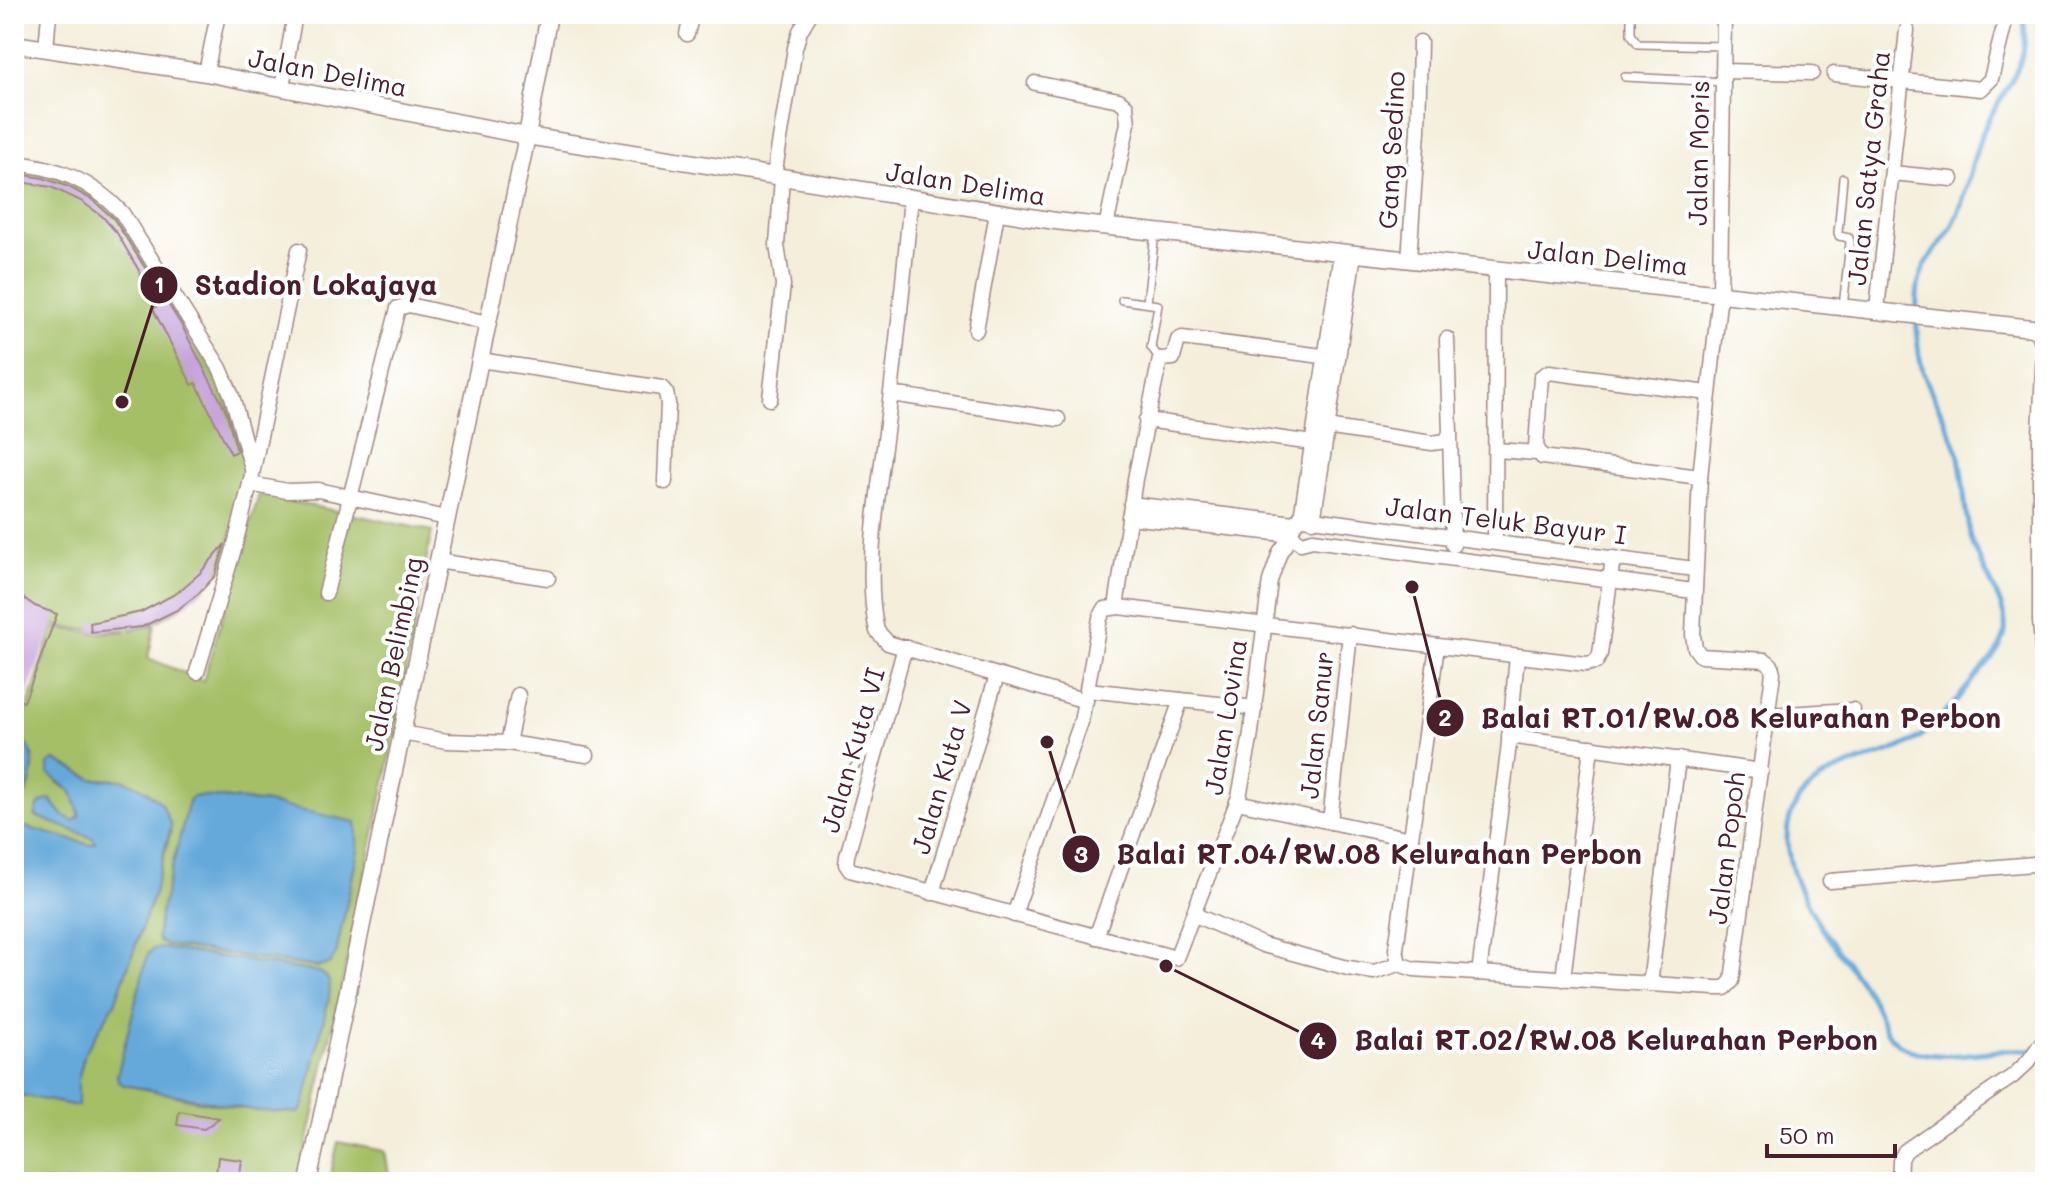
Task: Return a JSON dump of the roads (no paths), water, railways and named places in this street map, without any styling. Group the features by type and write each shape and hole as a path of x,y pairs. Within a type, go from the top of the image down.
{"street":[{"path":"46,49 49,14"},
{"path":"206,73 218,14"},
{"path":"282,87 295,14"},
{"name":"Jalan Belimbing","path":"308,1182 527,136 549,14"},
{"path":"687,34 692,14"},
{"path":"770,399 783,285 777,245 778,177 795,48 810,14"},
{"name":"Jalan Moris","path":"1724,14 1720,293 1700,477 1693,644 1698,654 1709,658 1765,660 1772,668"},
{"path":"1834,74 1977,90 1985,87 1991,79 2004,26"},
{"name":"Jalan Satya Graha","path":"1877,310 1907,30"},
{"name":"Gang Sedino","path":"1409,260 1418,131 1420,42"},
{"name":"Jalan Delima","path":"14,44 206,73 527,136 997,213 1155,233 2042,329"},
{"path":"1723,77 1812,73"},
{"path":"1035,83 1113,99 1126,106 1128,123 1106,227"},
{"path":"14,163 52,169 77,178 105,195 122,213 220,368 232,396 252,478"},
{"path":"1892,173 1952,179"},
{"path":"911,198 876,525 873,608 879,635 888,643 997,675 1087,696 1181,700 1255,708"},
{"path":"976,330 997,213"},
{"path":"197,672 252,478 299,250"},
{"path":"1300,524 1322,427 1347,254"},
{"path":"1495,542 1496,269"},
{"path":"326,593 398,308 409,305 488,323"},
{"path":"2042,329 2045,348 2041,621 2045,668"},
{"path":"1116,607 1146,420 1160,359 1173,358 1178,340 1182,338 1332,357"},
{"path":"1447,339 1454,537 1451,557"},
{"path":"480,360 662,388 668,403 665,482"},
{"path":"1542,455 1541,377 1544,373 1708,393"},
{"path":"891,394 1058,419"},
{"path":"1146,420 1319,444"},
{"path":"1322,427 1432,443 1444,442 1450,433"},
{"path":"1496,450 1700,477"},
{"path":"252,478 287,491 318,490 446,518"},
{"path":"1130,511 1300,524 1317,528 1313,540"},
{"name":"Jalan Teluk Bayur I","path":"1693,591 1313,540 1301,543 1300,524 1454,537 1694,569"},
{"name":"Jalan Lovina","path":"1096,937 1172,958 1181,951 1237,802 1255,708 1273,570 1280,552 1300,524"},
{"path":"1524,567 1526,546"},
{"path":"1014,915 1070,756 1087,696 1101,613 1108,607 1264,623 1580,664 1596,662 1601,648 1613,558"},
{"path":"437,561 548,578"},
{"name":"Jalan Sanur","path":"1330,822 1350,634"},
{"path":"1399,964 1396,949 1437,646"},
{"name":"Jalan Kuta VI","path":"905,647 847,856 847,866 855,872 932,893"},
{"path":"1479,973 1517,656"},
{"name":"Jalan Popoh","path":"1650,984 1729,986 1734,969 1761,771 1772,668"},
{"name":"Jalan Kuta V","path":"932,893 997,675"},
{"path":"508,743 518,695"},
{"path":"932,893 1096,937 1181,700"},
{"path":"1768,715 1853,710"},
{"path":"401,733 447,741 508,743 587,755"},
{"path":"1509,736 1761,771"},
{"path":"1563,979 1591,747"},
{"path":"1195,915 1263,945 1374,972 1399,964 1414,969 1650,984 1678,759"},
{"path":"1237,802 1411,839"},
{"path":"1830,881 2045,863"},
{"path":"1899,1182 1900,1161 1910,1146 1997,1088 2028,1062 2045,1038"}],"lane":[{"path":"1631,14 1631,34 1638,44 1723,46"},
{"path":"1625,77 1723,77"},
{"path":"1843,178 1838,233 1849,238 1850,243 1843,307"},
{"path":"1147,302 1155,233"},
{"path":"1122,300 1156,304 1159,309 1151,347 1160,359"},
{"path":"846,778 884,727"}],"water":[{"path":"14,736 30,749 33,763 28,788 20,801 14,804"},
{"path":"55,760 92,779 124,780 141,787 162,804 171,825 153,896 115,1003 85,1052 78,1080 78,1106 14,1094 14,824 90,845 96,843 93,838 35,816 39,804 50,799 63,815 73,821 80,816 72,792 48,773 48,764"},
{"path":"202,796 267,803 356,822 358,850 336,954 330,964 318,967 166,945 157,939 160,915 189,801"},
{"path":"153,949 319,972 328,979 329,997 304,1105 299,1113 259,1111 119,1082 117,1076 147,956"}],"waterway":[{"path":"2023,14 2025,33 2019,64 1982,134 1956,218 1922,271 1917,305 1921,362 1958,453 1969,530 2000,601 2004,614 2004,637 1990,660 1932,728 1895,750 1833,772 1809,789 1794,808 1788,829 1788,851 1794,874 1816,919 1870,996 1888,1033 1901,1046 1919,1053 1939,1055 2045,1051"}],"place":[{"name":"Stadion Lokajaya","path":"122,402"},
{"name":"Balai RT.01/RW.08 Kelurahan Perbon","path":"1412,587"},
{"name":"Balai RT.04/RW.08 Kelurahan Perbon","path":"1047,742"},
{"name":"Balai RT.02/RW.08 Kelurahan Perbon","path":"1166,966"}]}
